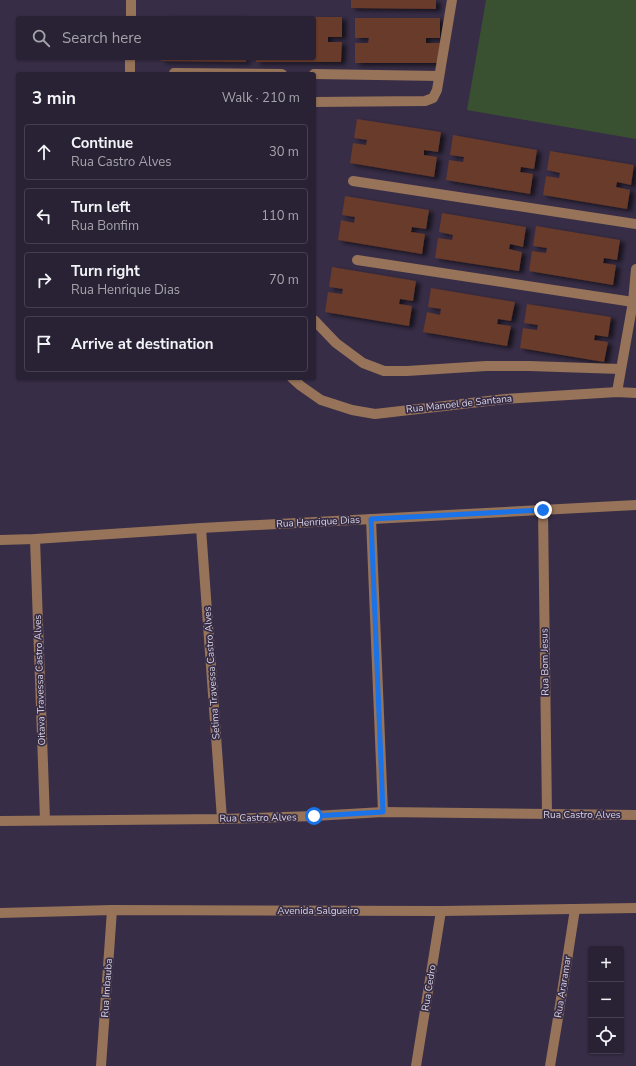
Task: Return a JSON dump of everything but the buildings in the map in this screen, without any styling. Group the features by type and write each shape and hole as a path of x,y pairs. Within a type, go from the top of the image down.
{"street":[{"path":"131,0 131,16"},
{"path":"316,102 425,101 433,98 437,90 452,0"},
{"path":"130,60 130,72"},
{"path":"316,74 439,76"},
{"path":"353,181 636,224"},
{"path":"356,260 632,302"},
{"path":"616,392 632,302 636,270"},
{"path":"316,322 336,343 363,363 384,371 407,372 486,366 620,369"},
{"name":"Rua Manoel de Santana","path":"294,380 321,400 352,410 375,414 505,399 616,392 636,393"},
{"name":"Rua Henrique Dias","path":"0,540 636,505"},
{"name":"Rua Bom Jesus","path":"543,510 547,814"},
{"path":"371,519 383,812"},
{"name":"Setima Travessa Castro Alves","path":"201,528 222,819"},
{"name":"Oitava Travessa Castro Alves","path":"35,539 44,820"},
{"name":"Rua Castro Alves","path":"0,821 222,819 383,812 636,815"},
{"name":"Rua Araramar","path":"550,1066 575,908"},
{"name":"Avenida Salgueiro","path":"0,913 112,910 441,911 636,908"},
{"name":"Rua Imbauba","path":"101,1066 112,910"},
{"name":"Rua Cedro","path":"416,1066 441,911"}],"green space":[{"path":"486,0 636,0 636,139 467,110"}],"route":[{"path":"314,816 383,812 371,519 543,510"}]}
